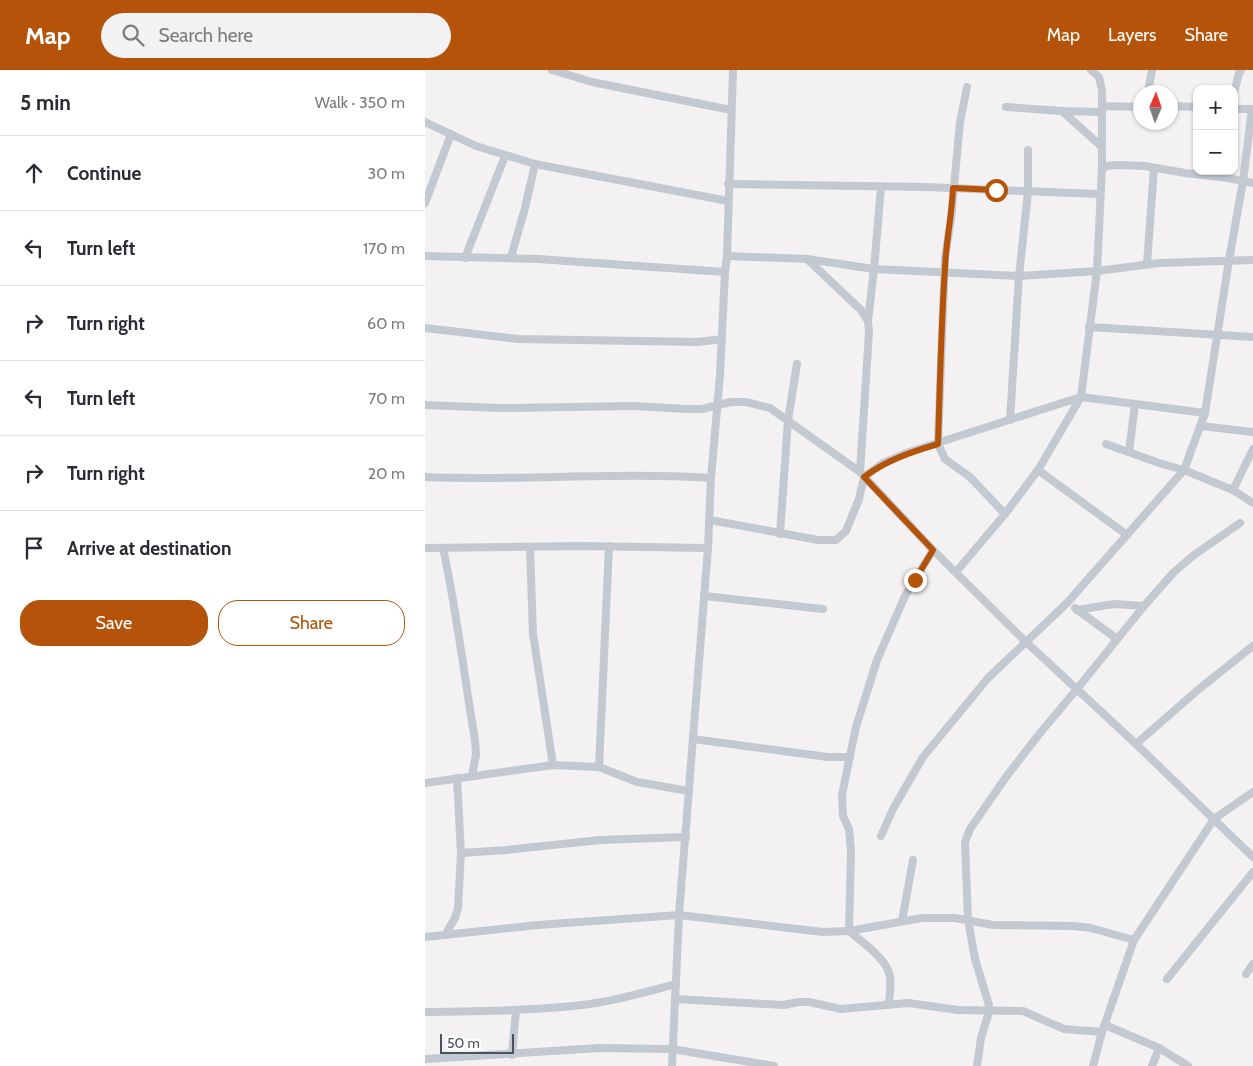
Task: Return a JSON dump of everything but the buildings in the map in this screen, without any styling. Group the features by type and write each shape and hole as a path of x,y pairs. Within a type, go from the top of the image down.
{"street":[{"path":"553,70 592,82 731,110"},
{"path":"671,1066 679,915 709,548 711,478 727,256 733,70"},
{"path":"956,572 1005,514 1038,470 1081,397 1097,271 1099,194 1102,167 1102,90 1100,80 1091,70"},
{"path":"1149,85 1152,70"},
{"path":"1236,85 1241,70"},
{"path":"967,87 960,122 944,272 938,444 945,459 970,477 1005,514"},
{"path":"1178,106 1193,107"},
{"path":"1006,107 1062,111 1133,107"},
{"path":"881,836 893,809 923,757 988,678 1067,603 1184,470 1205,413 1243,181 1253,109 1238,109"},
{"path":"1062,111 1102,147"},
{"path":"425,122 476,146 535,164 728,201"},
{"path":"425,203 451,134"},
{"path":"1010,420 1019,276 1028,192 1028,150"},
{"path":"465,258 505,156"},
{"path":"511,258 535,164"},
{"path":"1102,167 1127,165 1193,171"},
{"path":"1147,264 1154,168"},
{"path":"1230,175 1253,183"},
{"path":"728,184 953,188 1099,194"},
{"path":"710,520 818,540 836,540 846,531 859,499 862,475 868,321 881,187"},
{"path":"425,256 511,258 725,272"},
{"path":"727,256 807,259 874,269 1019,276 1097,271 1147,264 1253,260"},
{"path":"807,259 860,309 868,321"},
{"path":"425,328 499,337 549,340 698,342 722,339"},
{"path":"1089,328 1253,337"},
{"path":"780,534 788,420 797,364"},
{"path":"862,475 891,459 909,452 1081,397 1205,413"},
{"path":"425,404 500,408 634,406 702,409 717,404 746,402 769,408 862,475 933,550 1025,641 1136,744 1253,857"},
{"path":"1129,452 1135,404"},
{"path":"1201,426 1253,432"},
{"path":"1106,444 1184,470 1233,490 1253,503"},
{"path":"1233,490 1253,449"},
{"path":"1038,470 1127,535"},
{"path":"425,477 632,475 711,478"},
{"path":"977,1066 981,1038 989,1012 989,1001 975,959 968,920 965,854 967,836 1006,777 1144,606 1174,572 1194,555 1240,523"},
{"path":"425,548 609,546 709,548"},
{"path":"599,767 609,546"},
{"path":"530,547 533,634 553,765"},
{"path":"443,548 457,619 475,740 472,776"},
{"path":"849,931 851,852 849,829 843,816 842,795 850,757 877,660 905,596 933,550"},
{"path":"704,596 823,609"},
{"path":"1067,603 1117,640"},
{"path":"1077,610 1114,604 1144,606"},
{"path":"1136,744 1199,688 1253,646"},
{"path":"693,739 828,756 850,757"},
{"path":"425,783 553,765 599,767 637,782 689,791"},
{"path":"445,935 455,918 458,908 461,852 457,778"},
{"path":"1093,1066 1103,1029 1134,940 1214,818 1253,792"},
{"path":"461,852 506,850 600,840 686,837"},
{"path":"902,920 913,860"},
{"path":"1167,979 1253,872"},
{"path":"425,937 538,925 679,915 823,932 849,931 902,920 939,917 993,925 1091,928 1134,940"},
{"path":"849,931 871,950 888,969 890,979 889,1005"},
{"path":"1246,974 1253,964"},
{"path":"425,1012 516,1010 590,1004 639,995 675,984"},
{"path":"675,999 784,1004 809,1002 841,1009 907,1003 941,1009 1023,1012 1064,1029 1103,1029 1159,1048 1188,1066"},
{"path":"511,1055 516,1010"},
{"path":"425,1059 599,1048 673,1048 774,1066"},
{"path":"1153,1066 1159,1048"}],"route":[{"path":"915,580 933,550 864,477 891,459 938,444 944,272 953,188 996,190"}]}
